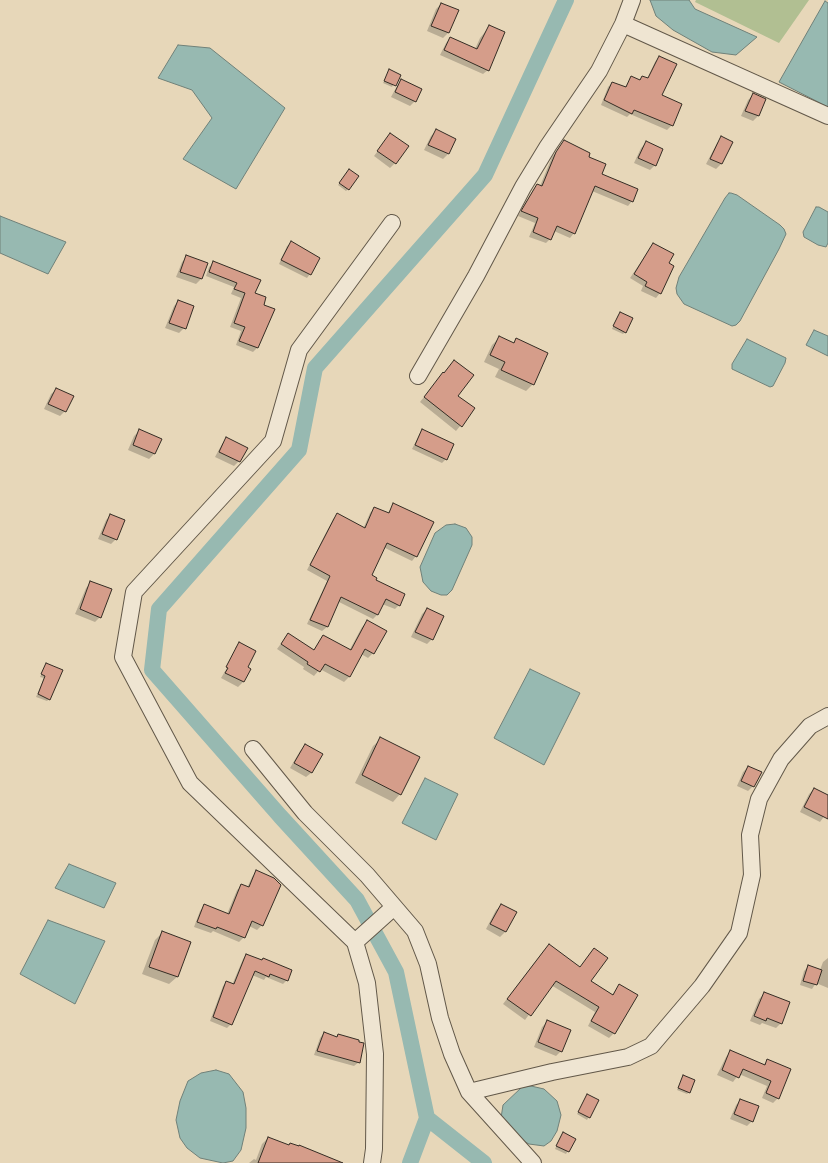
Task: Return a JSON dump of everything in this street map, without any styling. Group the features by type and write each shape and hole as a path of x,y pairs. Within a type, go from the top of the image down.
{"street":[{"path":"418,376 476,276 523,188 548,146 599,71 623,24 632,0"},
{"path":"623,24 828,116"},
{"path":"372,1163 374,1149 375,1054 367,983 355,942 190,782 123,657 134,592 272,441 299,350 392,223"},
{"path":"469,1092 552,1072 628,1057 651,1046 702,986 739,933 752,875 750,836 759,799 782,759 810,726 828,716"},
{"path":"253,749 305,813 367,875 415,931 428,964 446,1036 469,1092 533,1163"},
{"path":"355,942 394,907"}],"green space":[{"path":"696,0 809,0 779,43 695,2"}],"water":[{"path":"650,0 689,0 695,9 757,37 736,55 712,52 673,30 656,16"},
{"path":"825,1 828,3 828,107 779,82"},
{"path":"178,45 210,48 285,108 236,189 183,159 212,118 192,90 158,78"},
{"path":"729,193 737,195 780,225 786,234 740,321 732,326 684,304 677,294 676,288 679,277"},
{"path":"816,207 828,212 828,243 826,247 804,237 803,232"},
{"path":"0,216 66,242 48,274 0,253"},
{"path":"814,330 828,336 828,356 806,345"},
{"path":"747,339 786,358 773,386 770,387 732,369 732,364"},
{"path":"455,524 466,528 472,537 472,545 452,590 447,595 441,595 431,591 423,582 420,567 435,533 446,525"},
{"path":"530,669 580,693 544,765 494,738"},
{"path":"425,778 458,794 436,840 402,823"},
{"path":"69,864 116,883 104,908 55,888"},
{"path":"48,920 105,941 75,1004 20,974"},
{"path":"216,1070 229,1074 243,1092 246,1108 246,1128 241,1150 233,1161 223,1163 200,1158 187,1148 180,1138 176,1120 180,1101 188,1081 201,1073"},
{"path":"531,1086 544,1089 557,1101 561,1115 557,1131 551,1141 544,1146 529,1144 510,1134 501,1118 503,1105 522,1087"}],"building":[{"path":"441,3 459,10 449,33 431,26"},
{"path":"489,25 505,32 489,71 444,50 450,37 477,49"},
{"path":"659,56 677,64 662,95 682,104 673,126 634,110 632,114 604,100 612,82 626,87 631,76 640,80 642,76 648,78"},
{"path":"389,69 401,75 396,86 384,81"},
{"path":"401,79 422,89 416,102 395,92"},
{"path":"753,93 766,99 759,116 745,111"},
{"path":"436,129 456,139 449,154 428,145"},
{"path":"390,133 409,146 396,164 377,151"},
{"path":"721,136 733,142 722,164 710,159"},
{"path":"564,140 590,153 589,157 606,164 602,174 638,189 633,202 595,186 575,234 557,226 551,240 533,232 538,218 521,211 537,184 542,186 556,152"},
{"path":"646,141 663,149 656,166 638,158"},
{"path":"349,169 359,176 349,190 339,183"},
{"path":"291,241 320,258 311,275 281,260"},
{"path":"653,243 674,254 669,263 674,266 661,294 645,286 647,282 634,274"},
{"path":"186,255 208,263 202,279 180,272"},
{"path":"213,261 261,280 255,293 266,297 264,305 275,309 258,348 239,341 245,327 234,323 245,293 234,289 237,283 209,272"},
{"path":"178,300 194,306 186,329 169,323"},
{"path":"620,312 633,318 626,333 613,326"},
{"path":"499,336 514,343 516,338 548,353 534,385 501,370 505,362 490,355"},
{"path":"454,360 474,375 458,396 475,408 462,427 424,397"},
{"path":"56,388 74,396 66,412 48,404"},
{"path":"139,429 162,439 155,454 133,445"},
{"path":"422,429 454,444 447,460 415,445"},
{"path":"226,437 248,448 240,462 219,452"},
{"path":"393,503 434,522 417,557 387,543 372,575 377,578 376,580 405,594 400,606 386,599 378,615 341,597 328,627 310,620 330,576 310,565 337,513 365,528 374,507 389,513"},
{"path":"110,514 125,520 117,540 102,534"},
{"path":"90,581 112,589 101,618 80,609"},
{"path":"427,608 444,616 433,640 415,632"},
{"path":"367,620 387,631 374,654 365,649 350,677 325,664 320,672 281,644 288,633 314,650 323,635 351,650"},
{"path":"239,642 256,651 248,667 251,669 244,682 225,673 228,668 226,667"},
{"path":"46,663 63,670 50,700 38,694 45,676 41,674"},
{"path":"380,737 420,757 401,795 362,775"},
{"path":"305,744 323,754 312,773 294,763"},
{"path":"748,766 762,772 754,787 741,781"},
{"path":"814,788 828,795 828,819 804,807"},
{"path":"256,870 274,878 281,885 263,926 252,921 245,938 217,927 216,929 197,922 204,904 229,914 241,884 249,887"},
{"path":"501,904 517,912 506,932 490,924"},
{"path":"162,931 191,942 178,977 149,967"},
{"path":"549,944 580,967 594,948 608,958 591,981 613,995 619,984 638,995 615,1034 591,1021 599,1007 556,981 531,1016 507,999"},
{"path":"246,954 262,960 263,958 292,970 288,981 270,974 269,977 255,971 232,1025 213,1017 226,981 234,984"},
{"path":"808,965 822,970 817,985 803,981"},
{"path":"764,992 790,1002 782,1024 767,1018 766,1021 754,1016"},
{"path":"547,1020 571,1030 562,1052 538,1042"},
{"path":"324,1032 337,1037 338,1034 364,1043 360,1063 317,1051"},
{"path":"730,1050 765,1065 767,1059 791,1069 779,1099 766,1093 771,1081 743,1069 739,1078 722,1070"},
{"path":"683,1075 695,1080 690,1093 678,1088"},
{"path":"587,1094 599,1100 590,1118 578,1112"},
{"path":"740,1099 759,1106 753,1122 734,1114"},
{"path":"563,1132 576,1139 569,1152 556,1146"},
{"path":"268,1137 289,1145 290,1143 299,1145 343,1163 258,1163"}],"waterway":[{"path":"410,1163 427,1118 396,972 357,900 280,816 152,670 159,609 299,450 315,368 485,175 566,0"},
{"path":"427,1118 484,1163"}]}
